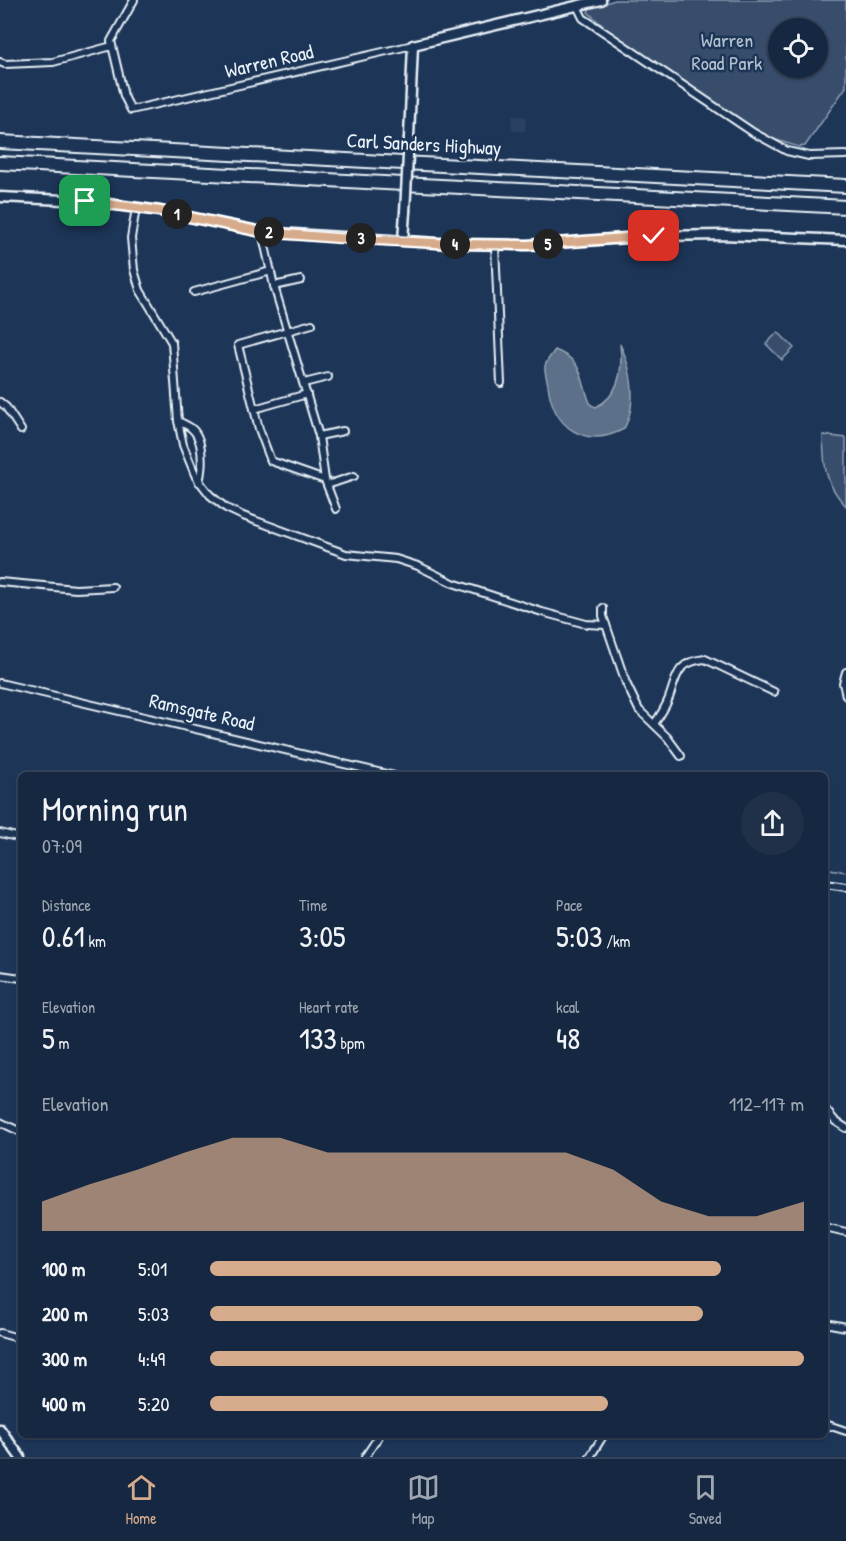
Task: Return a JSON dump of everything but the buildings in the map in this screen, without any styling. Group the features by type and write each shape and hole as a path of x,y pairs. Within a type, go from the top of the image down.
{"highway":[{"name":"Carl Sanders Highway","path":"0,142 846,186"},
{"path":"0,163 846,207"}],"street":[{"name":"Warren Road","path":"112,45 124,96 131,110 413,45 575,3 601,0"},
{"path":"0,62 5,64 53,63 112,45 111,41 130,2"},
{"path":"575,3 583,18 754,133 787,151 809,156 846,155"},
{"path":"403,240 413,45"},
{"path":"0,197 85,201 160,211 262,232 495,245 723,234 846,240"},
{"path":"136,208 130,238 140,290 172,343 178,421 183,445 199,482 210,495 226,508 243,516 346,554 402,561 453,583 542,612 586,624 606,625"},
{"path":"262,232 274,286 320,436 326,482 336,509"},
{"path":"495,245 501,383"},
{"path":"194,292 270,271"},
{"path":"274,286 301,279"},
{"path":"312,324 238,345 254,409 271,462 326,482 354,476"},
{"path":"304,384 328,378"},
{"path":"254,409 307,394"},
{"path":"0,402 6,407 21,430"},
{"path":"178,421 192,428 200,439 201,474 199,482"},
{"path":"320,436 343,431"},
{"path":"0,582 76,589 113,587"},
{"path":"603,608 606,625 626,683 639,710 681,756"},
{"path":"654,724 663,711 677,672 696,660 705,659 774,692"},
{"path":"846,672 843,683 846,696"},
{"name":"Ramsgate Road","path":"0,683 378,772"},
{"path":"0,833 18,837"},
{"path":"828,884 846,887"},
{"path":"0,975 18,978"},
{"path":"828,1113 835,1121 846,1128"},
{"path":"0,1122 18,1131"},
{"path":"828,1228 846,1232"},
{"path":"828,1324 846,1327"},
{"path":"0,1334 18,1339"},
{"path":"828,1425 846,1431"},
{"path":"0,1429 20,1457"},
{"path":"365,1457 378,1438"},
{"path":"590,1457 602,1438"}],"shaded area":[{"path":"512,115 526,117 525,132 511,130"},
{"path":"620,344 628,364 632,386 631,408 624,429 596,437 573,431 556,413 551,400 545,370 547,362 555,350 572,360 580,372 591,405 596,407 604,402 615,388 620,371"}],"green space":[{"name":"Warren Road Park","path":"615,0 846,0 846,87 805,146 799,147 754,133 604,27 588,12 590,8"},
{"path":"778,332 794,348 782,360 766,344"},
{"path":"823,435 846,438 846,506 829,482"}],"waterway":[{"path":"828,869 846,872"}],"route":[{"path":"85,201 160,211 262,232 337,238 528,245 654,236"}]}
